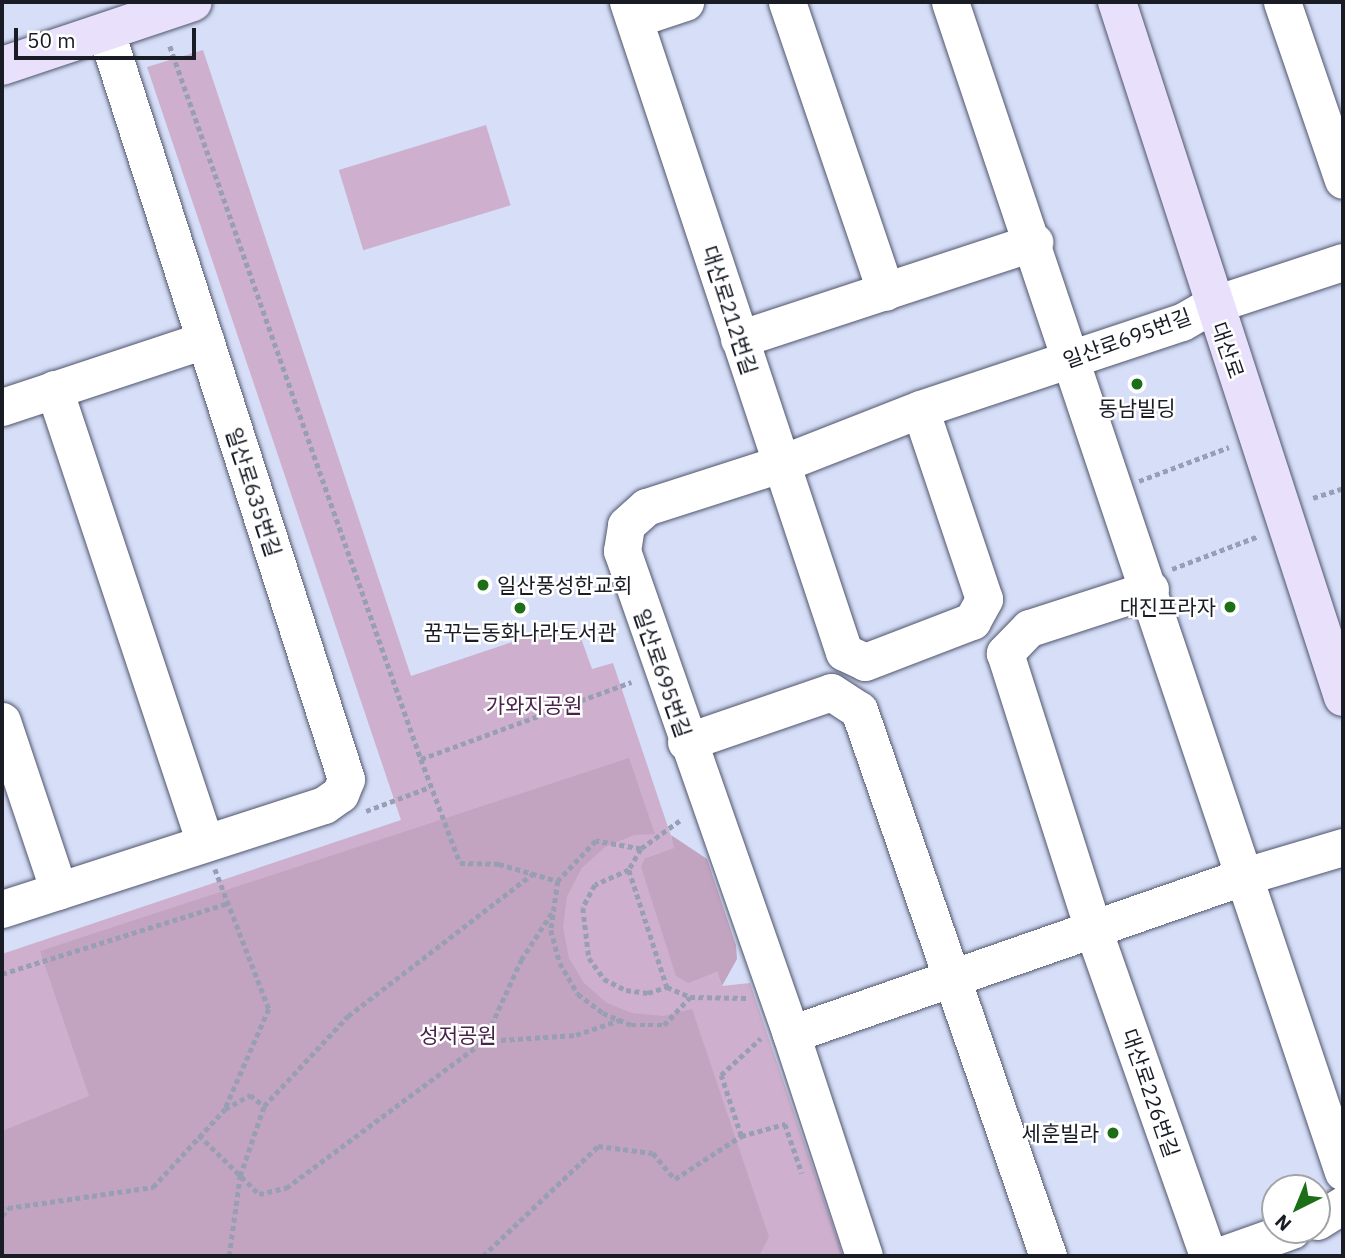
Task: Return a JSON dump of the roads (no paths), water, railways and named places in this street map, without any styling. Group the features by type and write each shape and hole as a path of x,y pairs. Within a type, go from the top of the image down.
{"main road":[{"path":"2,66 193,2"},
{"name":"대산로","path":"1118,2 1212,305 1343,696"}],"street":[{"name":"대산로212번길","path":"685,2 631,10 844,652 865,662 972,621 984,599 920,409"},
{"path":"787,2 886,292"},
{"path":"950,2 1034,242 1115,490 1156,578 1245,876 1343,1172"},
{"path":"1282,2 1337,144 1343,180"},
{"name":"일산로635번길","path":"106,32 346,779 351,804 324,805 215,852"},
{"path":"739,339 1034,242"},
{"name":"일산로695번길","path":"864,1256 775,1030 686,742 622,551 626,525 646,507 780,464 920,409 1182,322 1212,305 1343,262"},
{"path":"2,407 205,340"},
{"path":"2,909 59,891 215,852 54,389"},
{"name":"대산로226번길","path":"1156,578 1029,628 1006,653 1093,929 1208,1256"},
{"path":"686,742 831,692 859,710 1048,1256"},
{"path":"2,721 59,891"},
{"path":"775,1030 951,979 1245,876 1343,847"},
{"path":"1219,1256 1261,1241"}],"place":[{"name":"동남빌딩","path":"1137,384"},
{"name":"일산풍성한교회","path":"483,585"},
{"name":"대진프라자","path":"1230,607"},
{"name":"꿈꾸는동화나라도서관","path":"520,608"},
{"name":"세훈빌라","path":"1113,1133"}],"park label":[{"name":"가와지공원","path":"534,705"},
{"name":"성저공원","path":"458,1035"}]}
